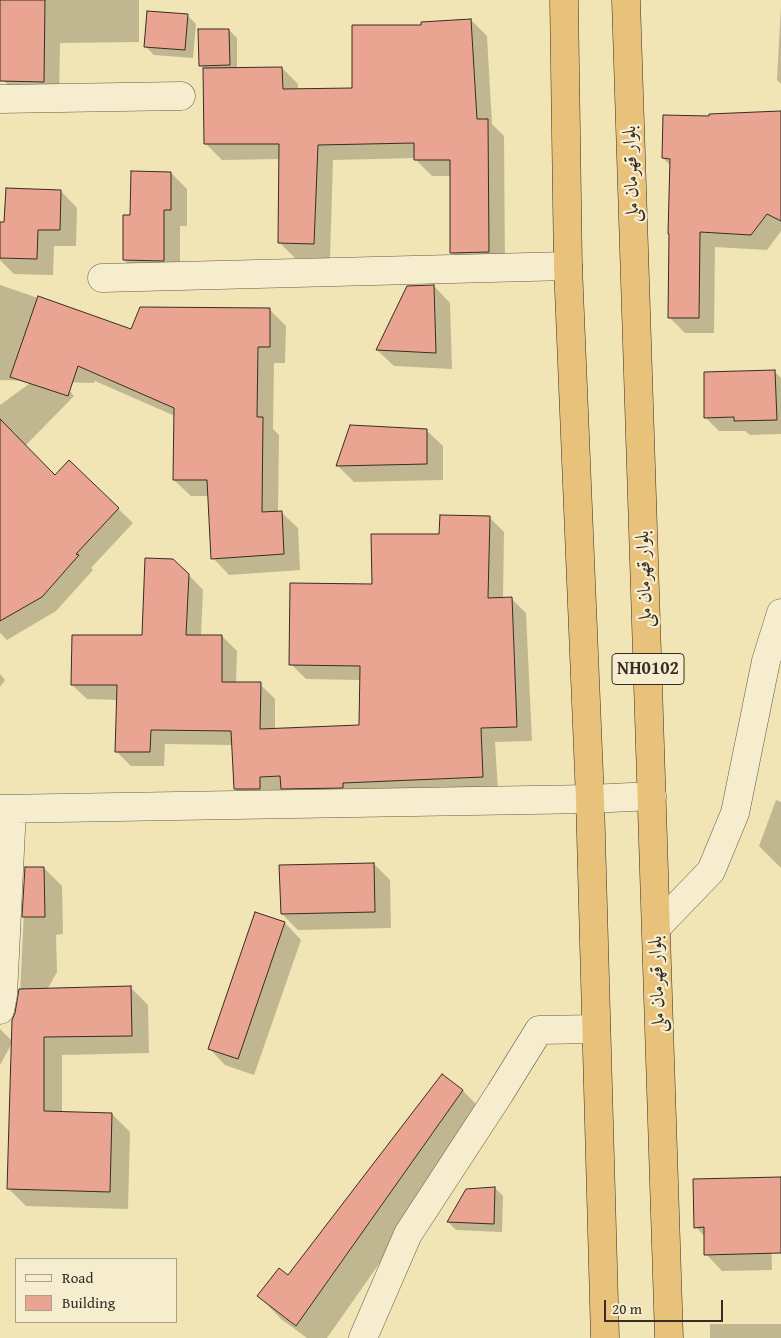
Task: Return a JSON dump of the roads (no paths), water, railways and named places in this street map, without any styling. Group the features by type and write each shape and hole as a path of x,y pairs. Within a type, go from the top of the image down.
{"highway":[{"name":"NH0102","path":"564,0 568,266 590,799 605,1338"},
{"name":"بلوار قهرمان ملی","path":"626,0 669,1338"}],"street":[{"path":"0,99 181,96"},
{"path":"102,278 568,266"},
{"path":"657,927 711,871 735,813 766,661 781,613"},
{"path":"0,1010 3,995 6,809 590,799 652,796"},
{"path":"363,1338 408,1234 500,1094 539,1030 596,1029"}]}
